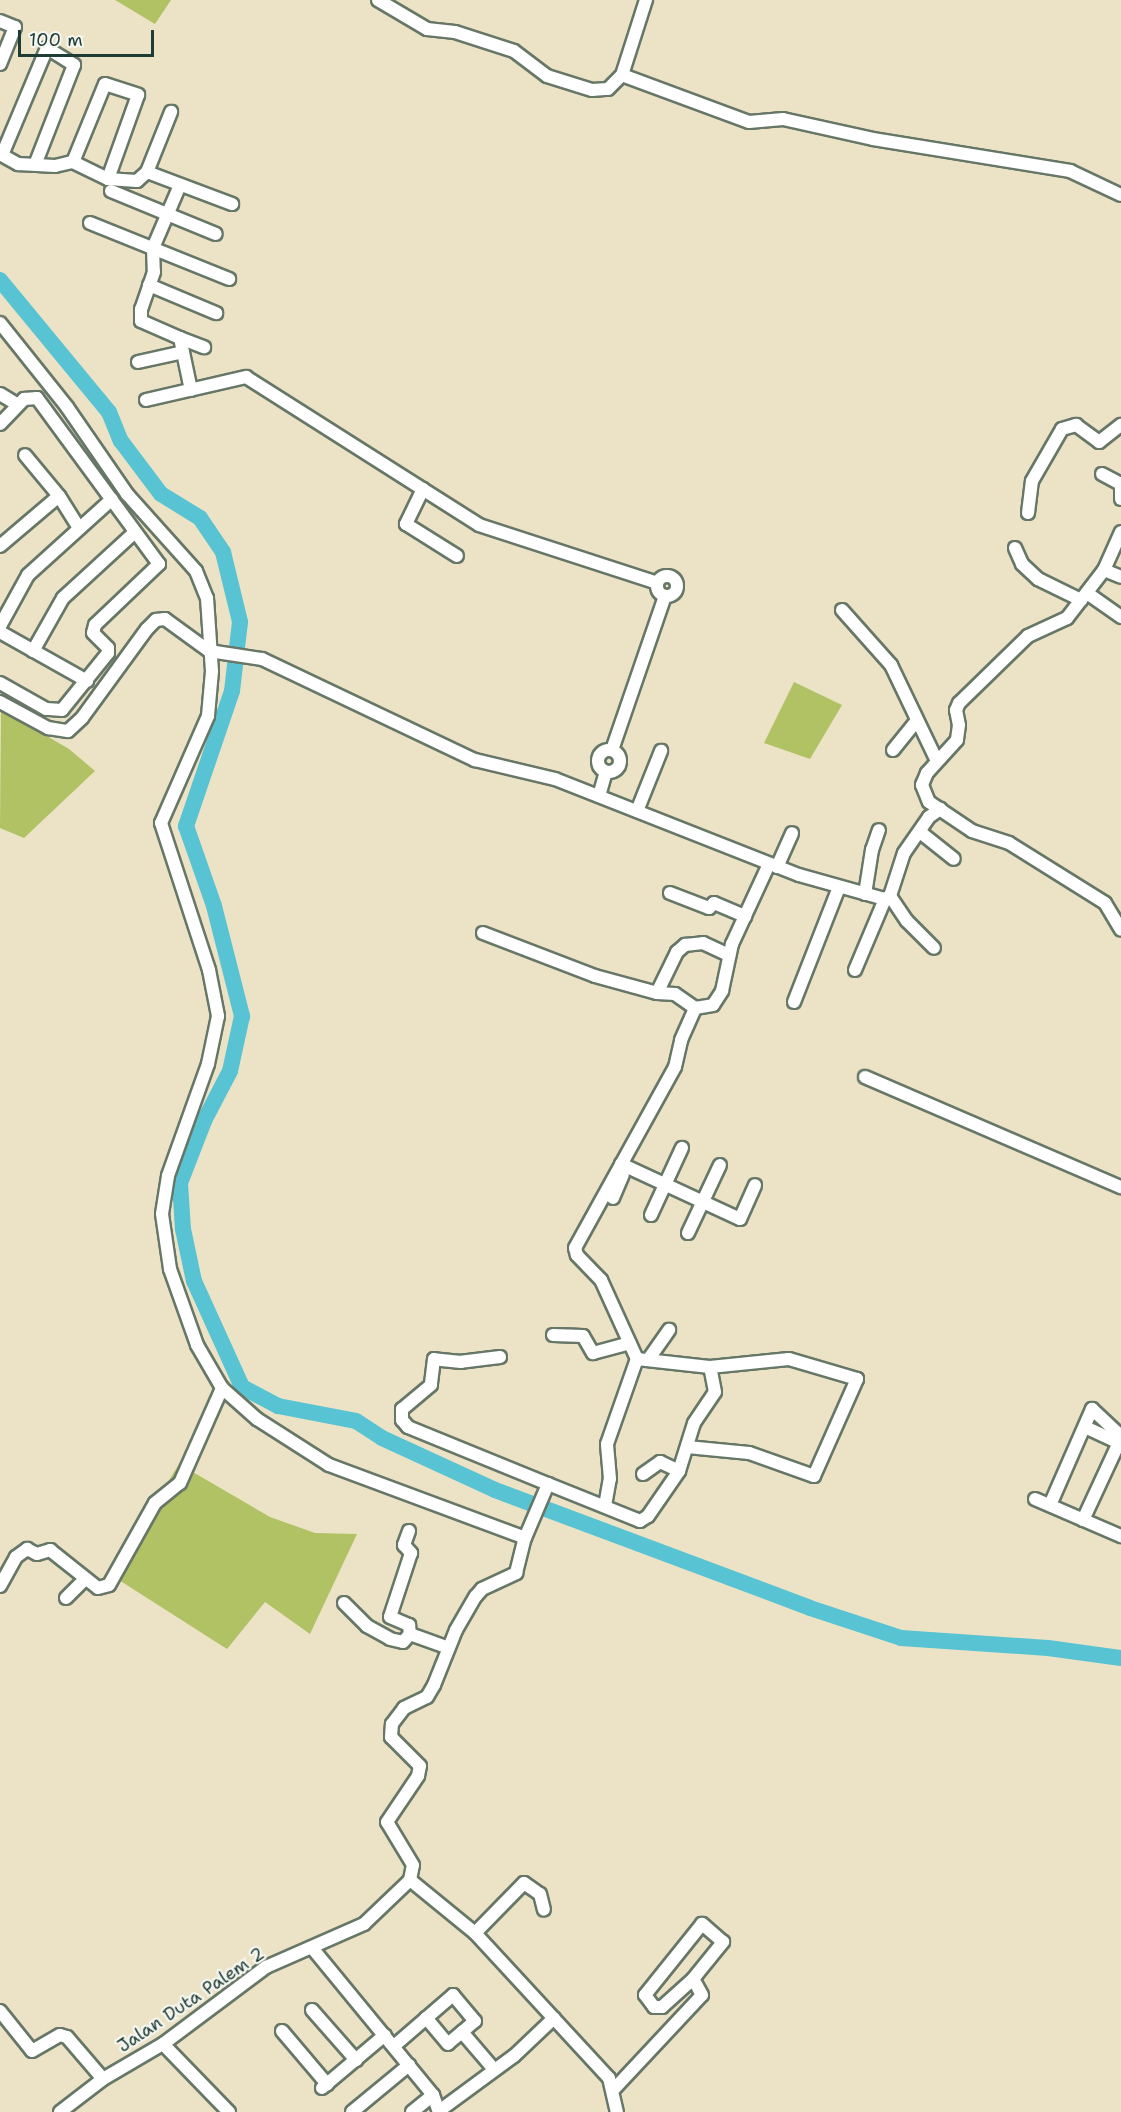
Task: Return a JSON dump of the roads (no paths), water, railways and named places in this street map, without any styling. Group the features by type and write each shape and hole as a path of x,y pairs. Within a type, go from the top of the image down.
{"street":[{"path":"378,0 430,31 455,32 514,51 542,73 560,81 600,92 608,89 622,75 646,0"},
{"path":"0,21 15,27 0,64"},
{"path":"35,165 74,64 47,48 1,154 18,164 35,165 73,162 109,185 168,214 216,234"},
{"path":"622,75 749,122 783,119 873,139 1071,171 1121,195"},
{"path":"73,162 105,84 138,95 109,185"},
{"path":"109,185 137,181 147,172 171,112"},
{"path":"147,172 231,204"},
{"path":"180,185 153,248 154,272 141,309 141,321 204,347"},
{"path":"90,223 229,279"},
{"path":"149,285 216,313"},
{"path":"0,323 67,407 127,494 196,571 207,598 212,690 208,716 161,824 161,830 209,970 218,1016 208,1064 168,1176 162,1228 170,1269 185,1315 222,1388 257,1419 330,1465 525,1538"},
{"path":"180,338 191,390"},
{"path":"138,362 183,352"},
{"path":"146,400 246,377 479,525 657,583"},
{"path":"0,394 18,405"},
{"path":"0,424 28,397 37,398 159,564 94,627 93,633 108,651 67,706 55,711 0,683"},
{"path":"1028,513 1032,481 1062,429 1076,425 1099,442 1121,425"},
{"path":"25,455 59,496 79,528"},
{"path":"1102,474 1121,484 1121,499"},
{"path":"423,489 406,524 458,556"},
{"path":"0,546 59,496"},
{"path":"0,626 28,575 112,499"},
{"path":"1120,926 1105,903 1081,885 1009,843 972,831 924,796 922,785 937,761 957,740 959,725 956,710 965,696 1028,636 1064,621 1104,570 1121,532"},
{"path":"33,651 63,598 134,533"},
{"path":"1016,548 1028,570 1121,616"},
{"path":"1104,570 1121,577"},
{"path":"599,796 606,772 598,764 598,756 612,750 665,596 677,589 675,579 664,576 657,583"},
{"path":"657,583 659,593 665,596"},
{"path":"842,610 891,665 916,722 937,761"},
{"path":"0,702 48,728 68,730 82,718 156,620 170,621 211,652 260,659 465,756 530,771 773,865 839,887 887,897 934,948"},
{"path":"0,633 87,681"},
{"path":"893,750 916,722"},
{"path":"636,811 661,751"},
{"path":"855,970 904,853 929,817 940,809"},
{"path":"865,894 872,850 879,830"},
{"path":"920,832 954,859"},
{"path":"695,1008 716,1002 729,955 746,916 792,833"},
{"path":"794,1002 839,887"},
{"path":"670,893 709,908 714,903 746,916"},
{"path":"483,933 562,965 657,993 682,996 695,1008"},
{"path":"657,993 677,952 685,945 703,943 729,955"},
{"path":"613,1197 624,1166 675,1067 681,1040 695,1008"},
{"path":"865,1077 1121,1187"},
{"path":"645,1127 575,1250 601,1280 630,1343 642,1360 710,1367 789,1359 857,1380 814,1476 749,1453 687,1447"},
{"path":"651,1215 682,1148"},
{"path":"688,1233 720,1165"},
{"path":"624,1166 740,1220 755,1185"},
{"path":"605,1506 610,1479 607,1444 642,1360 669,1330"},
{"path":"553,1335 583,1336 593,1353 630,1343"},
{"path":"500,1357 461,1362 434,1359 431,1385 402,1408 402,1420 408,1427 547,1488 605,1506 640,1521 653,1510 679,1471 697,1417 715,1392 710,1367"},
{"path":"0,1586 16,1557 27,1549 37,1554 50,1550 99,1589 111,1583 155,1503 180,1483 222,1388"},
{"path":"1050,1505 1092,1409 1120,1439"},
{"path":"1085,1427 1120,1439"},
{"path":"1083,1520 1120,1439"},
{"path":"644,1474 660,1462 679,1471"},
{"path":"547,1488 525,1538 516,1573 482,1589 448,1648 427,1697 404,1708 392,1724 390,1735 418,1761 420,1771 387,1822 413,1865 410,1880 474,1932 554,2018 615,2088 617,2112"},
{"path":"1035,1499 1118,1535 1121,1521"},
{"path":"344,1603 367,1626 390,1639 403,1642 410,1634 409,1625 390,1617 411,1553 404,1545 409,1531"},
{"path":"66,1598 86,1579"},
{"path":"410,1634 448,1648"},
{"name":"Jalan Duta Palem 2","path":"69,2110 103,2079 163,2044 266,1967 313,1949 364,1923 410,1880"},
{"path":"474,1932 524,1883 540,1894 544,1910"},
{"path":"702,1924 723,1944 693,1979 662,2007 654,2007 645,1995 702,1924"},
{"path":"313,1949 433,2095 439,2112 514,2056 554,2018"},
{"path":"615,2088 701,1996 701,1988 693,1979"},
{"path":"394,2046 426,2018 453,1995 475,2021 448,2044 426,2018"},
{"path":"312,2010 356,2060"},
{"path":"0,2011 32,2051 65,2035 103,2079"},
{"path":"282,2031 325,2086 386,2036"},
{"path":"462,2032 490,2066"},
{"path":"163,2044 229,2112"},
{"path":"351,2112 409,2065"},
{"path":"412,2112 433,2095"}],"waterway":[{"path":"0,280 109,412 121,441 161,494 200,518 223,552 240,622 232,691 186,826 214,906 242,1016 230,1071 204,1121 180,1183 183,1229 194,1281 242,1387 278,1406 356,1421 382,1438 495,1490 810,1608 901,1638 1048,1648 1121,1658"}]}
